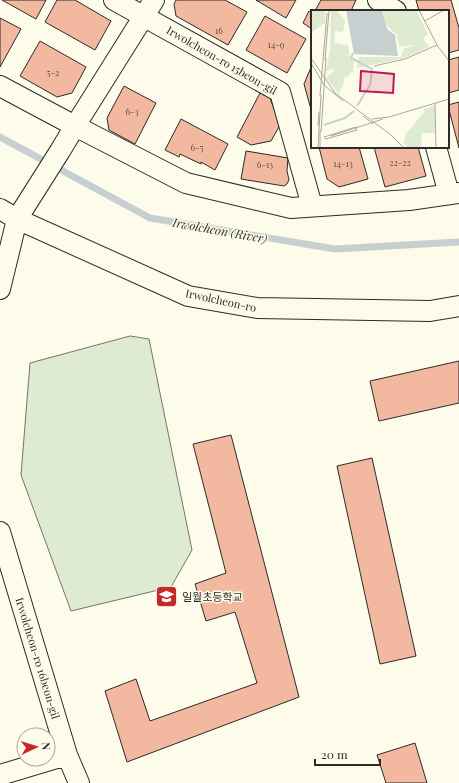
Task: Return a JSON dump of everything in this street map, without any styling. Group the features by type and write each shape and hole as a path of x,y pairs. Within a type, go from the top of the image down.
{"street":[{"name":"Irwolcheon-ro 15beon-gil","path":"114,0 149,8 280,92 312,206"},
{"path":"378,0 394,10"},
{"path":"0,289 8,214 36,188 149,8"},
{"path":"0,86 186,183 291,208 409,200 454,194 436,148"},
{"name":"Irwolcheon-ro","path":"8,214 188,296 257,308 430,311 459,306"},
{"name":"Irwolcheon-ro 16beon-gil","path":"0,532 67,755 79,783"},
{"path":"0,775 67,755"}],"green space":[{"path":"130,336 149,339 192,550 171,587 71,611 21,475 30,363"}],"building":[{"path":"2,0 46,0 36,19"},
{"path":"57,0 75,0 111,21 95,50 45,22"},
{"path":"176,0 225,0 247,12 228,45 176,16 174,4"},
{"path":"256,0 296,0 286,18"},
{"path":"321,0 356,0 351,10 316,10"},
{"path":"416,0 451,0 459,28 459,50 449,53 449,10 419,10"},
{"path":"309,11 311,12 311,28 303,23"},
{"path":"265,16 306,39 287,73 246,50"},
{"path":"0,18 21,29 0,67"},
{"path":"40,41 86,67 72,93 57,97 20,76"},
{"path":"459,57 459,90 449,93 449,60"},
{"path":"311,67 311,109 304,84"},
{"path":"124,86 156,103 135,144 109,130 107,118"},
{"path":"260,93 270,98 280,125 271,141 251,145 237,137"},
{"path":"459,102 459,148 449,109 449,105"},
{"path":"181,119 228,144 215,170 201,162 201,164 180,154 179,157 165,150"},
{"path":"319,148 359,148 368,179 339,187 327,179"},
{"path":"374,148 418,148 426,176 385,187"},
{"path":"246,151 288,158 287,171 289,180 287,184 284,186 241,179"},
{"path":"459,361 459,403 379,421 370,381"},
{"path":"231,435 299,697 127,762 105,691 136,679 150,721 257,683 235,612 206,621 195,584 226,573 193,444"},
{"path":"372,458 416,656 380,664 337,466"},
{"path":"415,743 427,783 386,783 377,755"}],"waterway":[{"name":"Irwolcheon (River)","path":"0,137 150,218 335,249 459,242"}],"place":[{"name":"일월초등학교","path":"167,596"}]}
